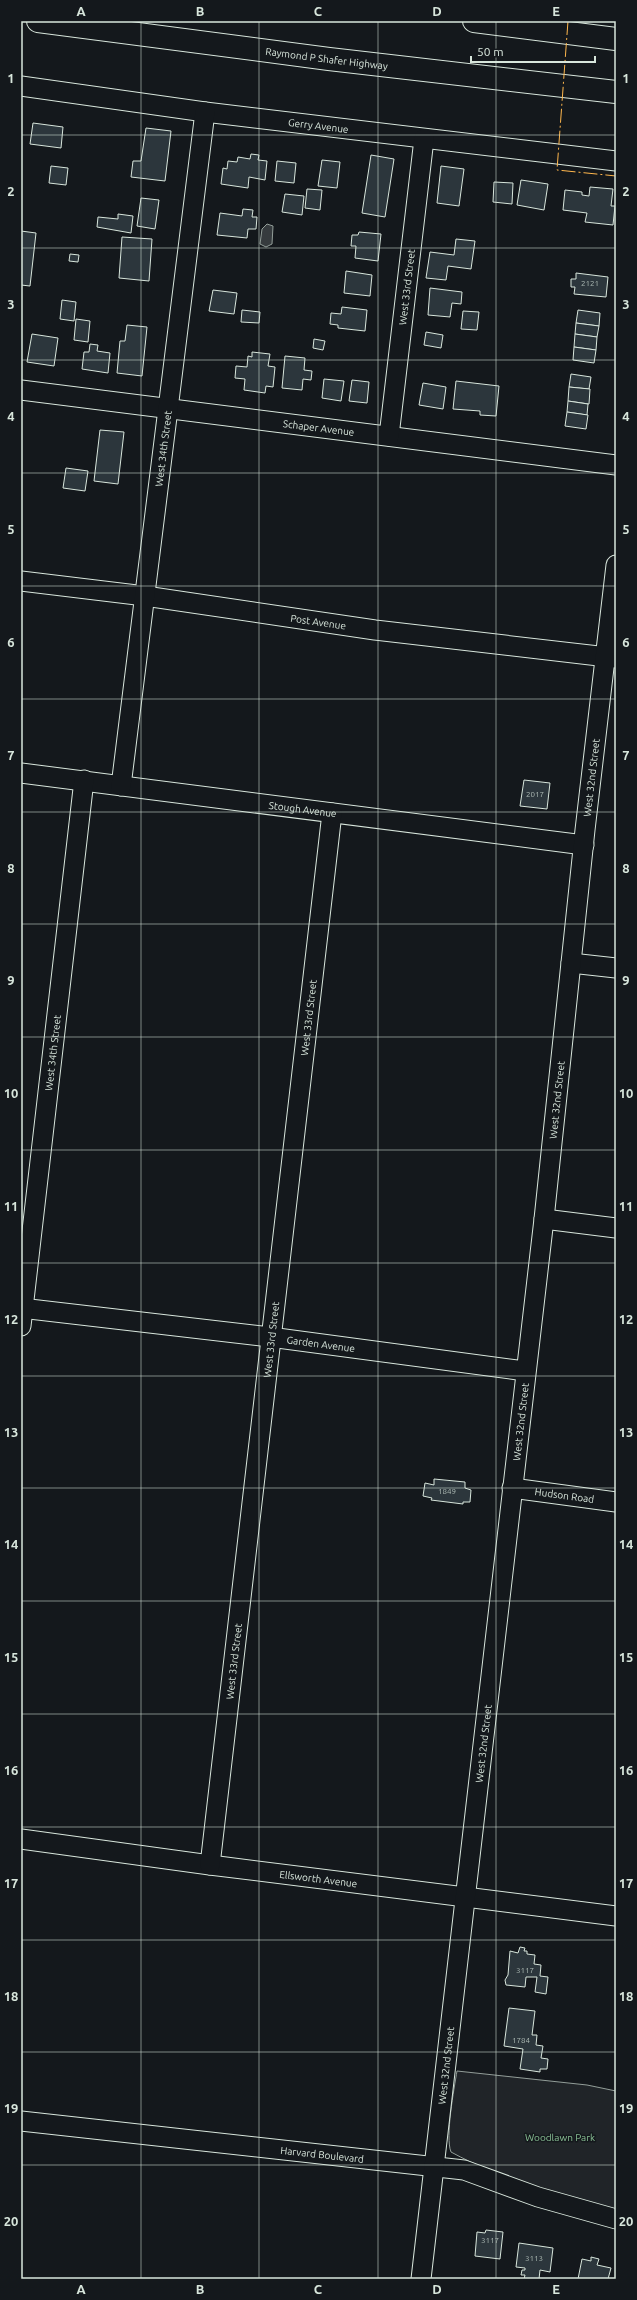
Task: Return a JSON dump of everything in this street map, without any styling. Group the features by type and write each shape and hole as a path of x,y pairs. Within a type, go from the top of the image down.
{"highway":[{"name":"Raymond P Shafer Highway","path":"38,21 329,59 616,92"},
{"path":"474,21 616,39"}],"street":[{"name":"Gerry Avenue","path":"21,86 205,112 616,161"},
{"name":"West 34th Street","path":"121,786 205,112"},
{"name":"West 33rd Street","path":"389,436 424,138"},
{"name":"Schaper Avenue","path":"21,390 616,465"},
{"name":"West 32nd Street","path":"421,2279 466,1898 525,1371 544,1219 584,845 610,658 616,565"},
{"name":"Post Avenue","path":"21,581 145,596 375,630 610,658"},
{"name":"Stough Avenue","path":"21,773 584,845"},
{"name":"West 34th Street","path":"22,1314 84,780"},
{"name":"West 33rd Street","path":"210,1866 270,1337 332,813"},
{"path":"571,963 616,968"},
{"path":"544,1219 616,1228"},
{"name":"Garden Avenue","path":"22,1314 270,1337 525,1371"},
{"name":"Hudson Road","path":"512,1488 616,1502"},
{"name":"Ellsworth Avenue","path":"21,1840 210,1866 616,1916"},
{"name":"Harvard Boulevard","path":"21,2121 434,2168 464,2170 531,2195 616,2219"}],"green space":[{"name":"Woodlawn Park","path":"457,2071 587,2085 616,2091 616,2211 491,2171 451,2152 449,2145 449,2125"}],"shaded area":[{"path":"267,224 273,226 272,244 266,247 260,244 262,229"}],"building":[{"path":"33,123 63,127 61,148 30,144"},
{"path":"146,128 171,131 165,181 131,177 133,161 141,161"},
{"path":"251,154 259,155 258,160 267,161 265,180 249,177 248,188 221,184 223,168 227,169 228,161 237,162 238,157 250,159"},
{"path":"371,155 394,159 385,217 362,213"},
{"path":"322,160 340,162 337,188 318,186"},
{"path":"277,161 296,163 294,183 275,181"},
{"path":"51,166 68,168 66,185 49,183"},
{"path":"441,166 464,169 459,206 437,203"},
{"path":"521,180 548,184 544,210 517,205"},
{"path":"494,182 513,183 512,204 493,202"},
{"path":"590,187 613,189 611,206 615,206 613,225 585,222 587,213 563,210 565,190 582,192 582,195 589,196"},
{"path":"307,189 322,190 320,210 305,208"},
{"path":"285,194 304,196 302,215 282,212"},
{"path":"141,198 159,200 155,229 137,226"},
{"path":"243,209 253,210 252,217 257,217 256,229 248,229 247,238 217,235 220,213 242,216"},
{"path":"118,214 133,216 131,233 97,227 98,217 118,219"},
{"path":"21,231 36,233 30,286 21,285"},
{"path":"359,232 381,234 378,261 355,258 356,246 351,246 352,235 358,235"},
{"path":"122,237 152,239 149,281 119,278"},
{"path":"456,239 475,241 471,269 448,266 446,280 426,278 430,252 454,255"},
{"path":"70,254 79,255 78,262 69,261"},
{"path":"346,271 372,275 370,296 344,293"},
{"path":"576,273 608,277 606,297 574,294 575,287 571,287 571,279 576,279"},
{"path":"430,288 462,292 461,304 452,303 450,317 428,315"},
{"path":"213,290 237,293 234,314 209,311"},
{"path":"62,300 76,302 74,321 60,319"},
{"path":"342,307 367,310 365,331 338,328 338,325 330,324 331,313 341,314"},
{"path":"242,310 260,312 259,323 241,322"},
{"path":"578,310 600,313 599,326 576,323"},
{"path":"463,311 479,312 477,330 461,329"},
{"path":"76,319 90,321 88,342 74,340"},
{"path":"576,323 599,326 597,337 575,334"},
{"path":"127,325 147,327 142,376 117,373 120,341 125,341"},
{"path":"426,332 443,335 441,348 424,345"},
{"path":"32,334 58,338 54,366 27,362"},
{"path":"575,334 597,337 596,350 574,347"},
{"path":"314,339 325,341 323,350 313,348"},
{"path":"90,344 98,345 97,351 110,353 108,373 82,369 84,352 89,352"},
{"path":"574,347 596,350 594,363 573,360"},
{"path":"252,352 270,354 268,366 275,367 273,387 266,386 265,393 244,390 245,379 235,378 236,366 247,367 248,356 252,357"},
{"path":"285,356 305,358 304,370 312,371 311,380 303,379 302,390 282,388"},
{"path":"571,374 591,377 589,389 569,387"},
{"path":"324,379 344,381 341,401 322,398"},
{"path":"352,380 369,382 367,403 349,401"},
{"path":"456,381 499,386 496,416 480,415 480,411 453,409"},
{"path":"423,383 446,387 443,409 419,405"},
{"path":"569,387 590,389 589,404 568,401"},
{"path":"568,401 588,404 587,415 567,412"},
{"path":"567,412 588,415 586,429 565,426"},
{"path":"100,430 124,432 118,484 94,481"},
{"path":"66,468 88,471 85,491 63,488"},
{"path":"524,780 550,783 547,809 520,806"},
{"path":"434,1479 465,1482 465,1488 471,1490 470,1502 463,1502 463,1504 431,1500 432,1498 423,1496 425,1483 434,1485"},
{"path":"520,1947 525,1948 524,1951 527,1951 527,1954 535,1955 534,1964 541,1965 540,1976 548,1977 546,1994 535,1992 537,1977 526,1977 525,1987 506,1985 505,1980 508,1975 510,1951 518,1953"},
{"path":"509,2008 535,2011 532,2035 537,2035 536,2045 543,2046 541,2058 548,2059 547,2069 540,2069 540,2072 520,2069 523,2049 504,2046"},
{"path":"486,2230 503,2232 500,2259 475,2256 477,2232 485,2233"},
{"path":"519,2243 553,2248 550,2272 540,2270 539,2279 524,2279 525,2275 521,2275 522,2270 525,2270 525,2268 516,2267"},
{"path":"591,2257 599,2259 597,2265 611,2268 608,2279 578,2279 582,2259 591,2261"}],"power":[{"path":"568,21 557,170 616,176"}]}
